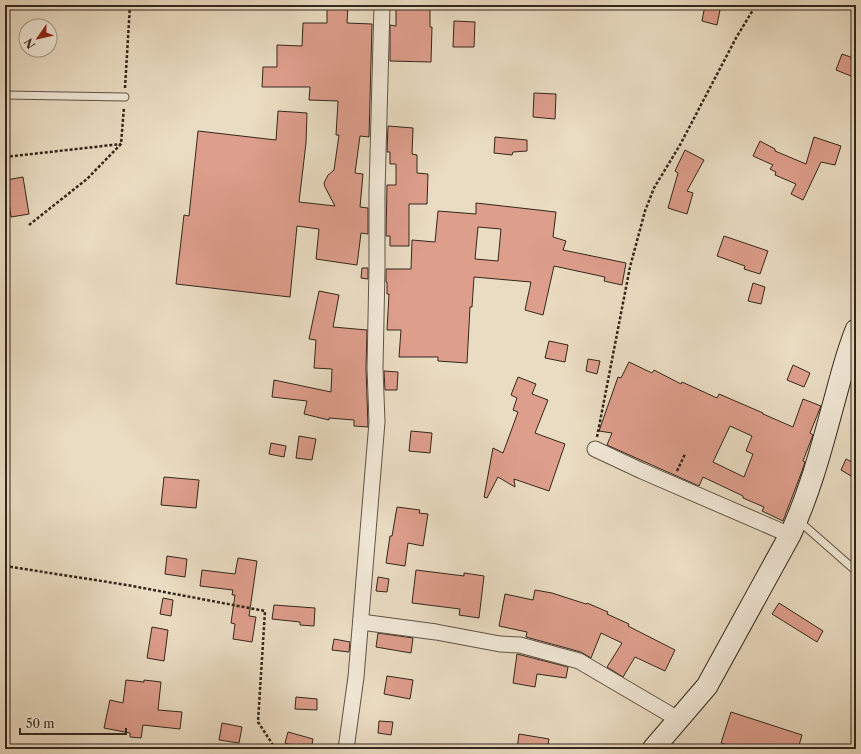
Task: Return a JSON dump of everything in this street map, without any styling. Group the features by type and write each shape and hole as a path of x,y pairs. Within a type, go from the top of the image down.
{"street":[{"path":"346,749 356,677 377,422 375,368 377,191 382,5"},
{"path":"653,749 707,686 793,527 825,438 854,343"},
{"path":"595,449 671,483 793,527"},
{"path":"361,622 436,632 500,644 520,645 579,660 678,719"}],"lane":[{"path":"5,96 125,97"},
{"path":"793,527 856,571"}],"path":[{"path":"29,225 87,179 121,144 130,5"},
{"path":"595,449 630,267 645,211 654,188 680,145 736,38 756,5"},
{"path":"5,157 121,144"},
{"path":"671,483 685,454"},
{"path":"5,566 127,585 265,611 258,722 275,748 279,749"}],"building":[{"path":"327,5 348,5 347,23 372,24 369,137 360,136 355,173 363,174 360,207 368,208 368,234 361,233 357,265 316,259 319,229 297,226 290,297 176,284 184,215 189,216 198,131 276,140 278,111 307,113 306,143 299,202 335,206 324,183 328,175 334,170 339,135 336,135 338,101 309,100 310,87 262,87 263,67 277,67 277,45 302,46 303,23 327,23"},
{"path":"396,5 430,5 430,27 432,27 431,62 390,61 390,25 396,26"},
{"path":"705,5 721,5 717,25 702,21"},
{"path":"454,21 475,22 474,47 453,47"},
{"path":"842,54 856,59 851,76 836,70"},
{"path":"534,93 556,94 555,119 533,117"},
{"path":"388,126 413,128 412,154 417,155 417,173 428,174 427,204 409,204 409,246 390,246 390,236 386,236 387,185 396,185 396,164 390,164 390,152 387,152"},
{"path":"495,137 527,140 527,151 513,152 512,155 494,153"},
{"path":"814,137 841,146 835,165 821,162 803,200 791,194 796,184 775,175 776,172 770,169 773,165 753,156 760,141 775,149 775,151 806,164"},
{"path":"685,150 704,160 687,191 693,193 687,214 668,208 678,173 675,171"},
{"path":"23,177 29,214 11,217 6,180"},
{"path":"476,203 556,212 553,237 566,241 563,250 626,263 622,285 604,281 605,277 554,266 543,315 525,310 531,282 474,277 472,307 470,307 467,363 438,361 438,357 399,357 401,330 387,330 389,294 387,294 386,269 411,269 412,240 435,242 438,211 476,214","holes":["478,227 501,229 498,261 475,259"]},
{"path":"724,236 768,251 760,274 744,269 745,266 717,256"},
{"path":"362,268 368,268 368,279 361,278"},
{"path":"753,283 765,287 761,304 748,301"},
{"path":"319,291 339,295 333,327 367,330 366,368 368,427 354,426 354,420 329,418 329,420 304,414 307,401 272,397 274,380 331,392 332,369 314,368 316,340 309,339"},
{"path":"549,341 568,345 565,362 545,358"},
{"path":"588,359 600,361 597,374 586,371"},
{"path":"629,362 652,373 654,370 681,384 682,382 717,398 719,394 793,427 803,399 821,406 810,433 813,435 803,461 805,462 783,521 762,511 764,507 703,477 699,486 607,445 612,433 599,431 618,377 621,378","holes":["730,426 752,436 746,451 753,454 744,477 713,462"]},
{"path":"793,365 810,373 804,387 787,380"},
{"path":"384,371 398,372 397,390 385,390"},
{"path":"518,377 536,384 532,394 548,400 535,433 565,444 549,491 514,479 515,487 498,477 487,498 484,497 493,448 503,453 518,412 513,410 517,398 511,395"},
{"path":"411,431 432,433 430,453 409,451"},
{"path":"299,436 316,439 312,460 296,458"},
{"path":"271,443 286,446 284,457 269,454"},
{"path":"846,459 856,464 851,476 841,470"},
{"path":"164,477 199,480 196,508 161,505"},
{"path":"397,507 420,510 419,513 428,514 423,546 408,543 405,566 386,563 390,536 392,536"},
{"path":"167,556 187,559 185,577 165,574"},
{"path":"238,558 257,561 249,616 256,617 252,642 233,639 235,624 231,623 235,595 232,595 233,590 200,586 202,570 235,574"},
{"path":"416,570 464,576 464,573 484,576 479,618 459,615 460,609 412,603"},
{"path":"378,577 389,579 387,592 376,591"},
{"path":"535,590 552,593 586,604 587,603 608,612 607,614 629,624 628,626 675,650 665,671 635,657 623,677 607,667 622,643 601,633 591,658 581,652 526,637 527,632 499,626 505,594 533,600"},
{"path":"163,598 173,600 171,616 160,614"},
{"path":"779,603 823,631 817,642 772,614"},
{"path":"274,605 315,608 314,626 300,625 300,622 272,619"},
{"path":"152,627 168,630 164,661 147,658"},
{"path":"378,633 413,638 411,653 376,647"},
{"path":"334,639 350,642 349,652 332,650"},
{"path":"517,654 568,667 566,678 537,674 535,687 513,683"},
{"path":"387,676 413,680 410,699 384,694"},
{"path":"126,680 161,682 158,710 182,712 180,729 143,725 141,738 130,737 130,733 104,728 110,700 123,703"},
{"path":"296,697 317,699 317,710 295,709"},
{"path":"731,712 802,735 798,749 740,749 721,743"},
{"path":"379,721 393,722 391,735 378,733"},
{"path":"222,723 242,727 239,743 219,740"},
{"path":"288,732 313,739 311,749 304,749 285,743"},
{"path":"519,734 549,739 547,749 517,749"}]}
